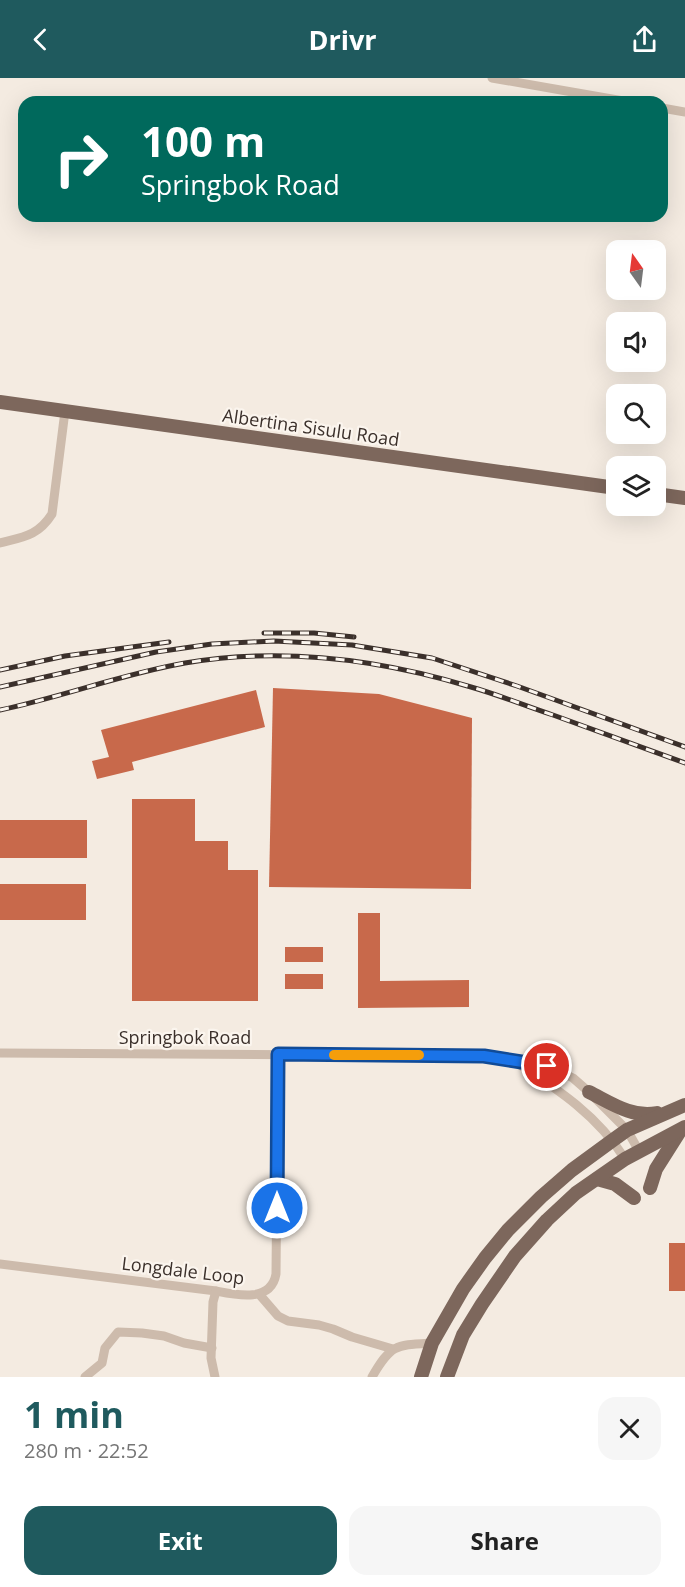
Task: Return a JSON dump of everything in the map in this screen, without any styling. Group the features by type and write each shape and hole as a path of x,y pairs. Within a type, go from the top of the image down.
{"main road":[{"name":"Albertina Sisulu Road","path":"0,402 606,487"},
{"path":"666,495 685,498"},
{"path":"589,1092 629,1112 638,1114 648,1115 671,1110"},
{"path":"421,1377 432,1343 464,1289 508,1230 572,1170 627,1130 685,1105"},
{"path":"447,1377 463,1335 482,1304 515,1256 547,1220 576,1193 625,1159 683,1128"},
{"path":"650,1188 656,1168 683,1128"},
{"path":"597,1179 615,1184 634,1198"}],"street":[{"path":"492,78 595,96"},
{"path":"668,109 685,112"},
{"path":"0,543 36,532 45,525 52,514 65,411"},
{"name":"Springbok Road","path":"0,1053 484,1056 513,1060 547,1066 573,1078 627,1130 639,1151"},
{"name":"Longdale Loop","path":"0,1263 216,1291 239,1296 259,1293 271,1287 276,1274 278,1054"},
{"name":"Springbok Road","path":"513,1060 551,1084 580,1107 613,1140 625,1159"},
{"path":"215,1377 211,1358 213,1302 216,1291"},
{"path":"259,1293 278,1316 288,1321 319,1325 393,1349"},
{"path":"85,1377 102,1363 105,1348 118,1332 164,1336 184,1343 212,1348"},
{"path":"372,1377 385,1356 393,1349 405,1345 432,1343"}],"building":[{"path":"273,688 379,694 472,718 471,889 269,887"},
{"path":"256,690 265,727 132,762 134,770 97,779 92,761 109,757 101,730"},
{"path":"132,799 195,799 195,841 228,841 228,870 258,870 258,1001 132,1001"},
{"path":"0,820 87,820 87,858 0,858"},
{"path":"0,884 86,884 86,920 0,920"},
{"path":"358,913 380,913 380,981 469,980 469,1007 358,1008"},
{"path":"285,947 323,947 323,962 285,962"},
{"path":"285,974 323,974 323,989 285,989"},
{"path":"669,1243 685,1243 685,1291 669,1291"}],"railway":[{"path":"264,633 314,633 354,637"},
{"path":"0,687 156,652 212,644 274,641 352,645 432,658 685,747"},
{"path":"0,670 65,656 169,642"},
{"path":"0,710 138,673 185,663 257,656 330,658 401,669 471,687 685,763"}],"slow traffic":[{"path":"334,1055 419,1055"}],"route":[{"path":"277,1208 278,1054 484,1056 547,1066"}]}
